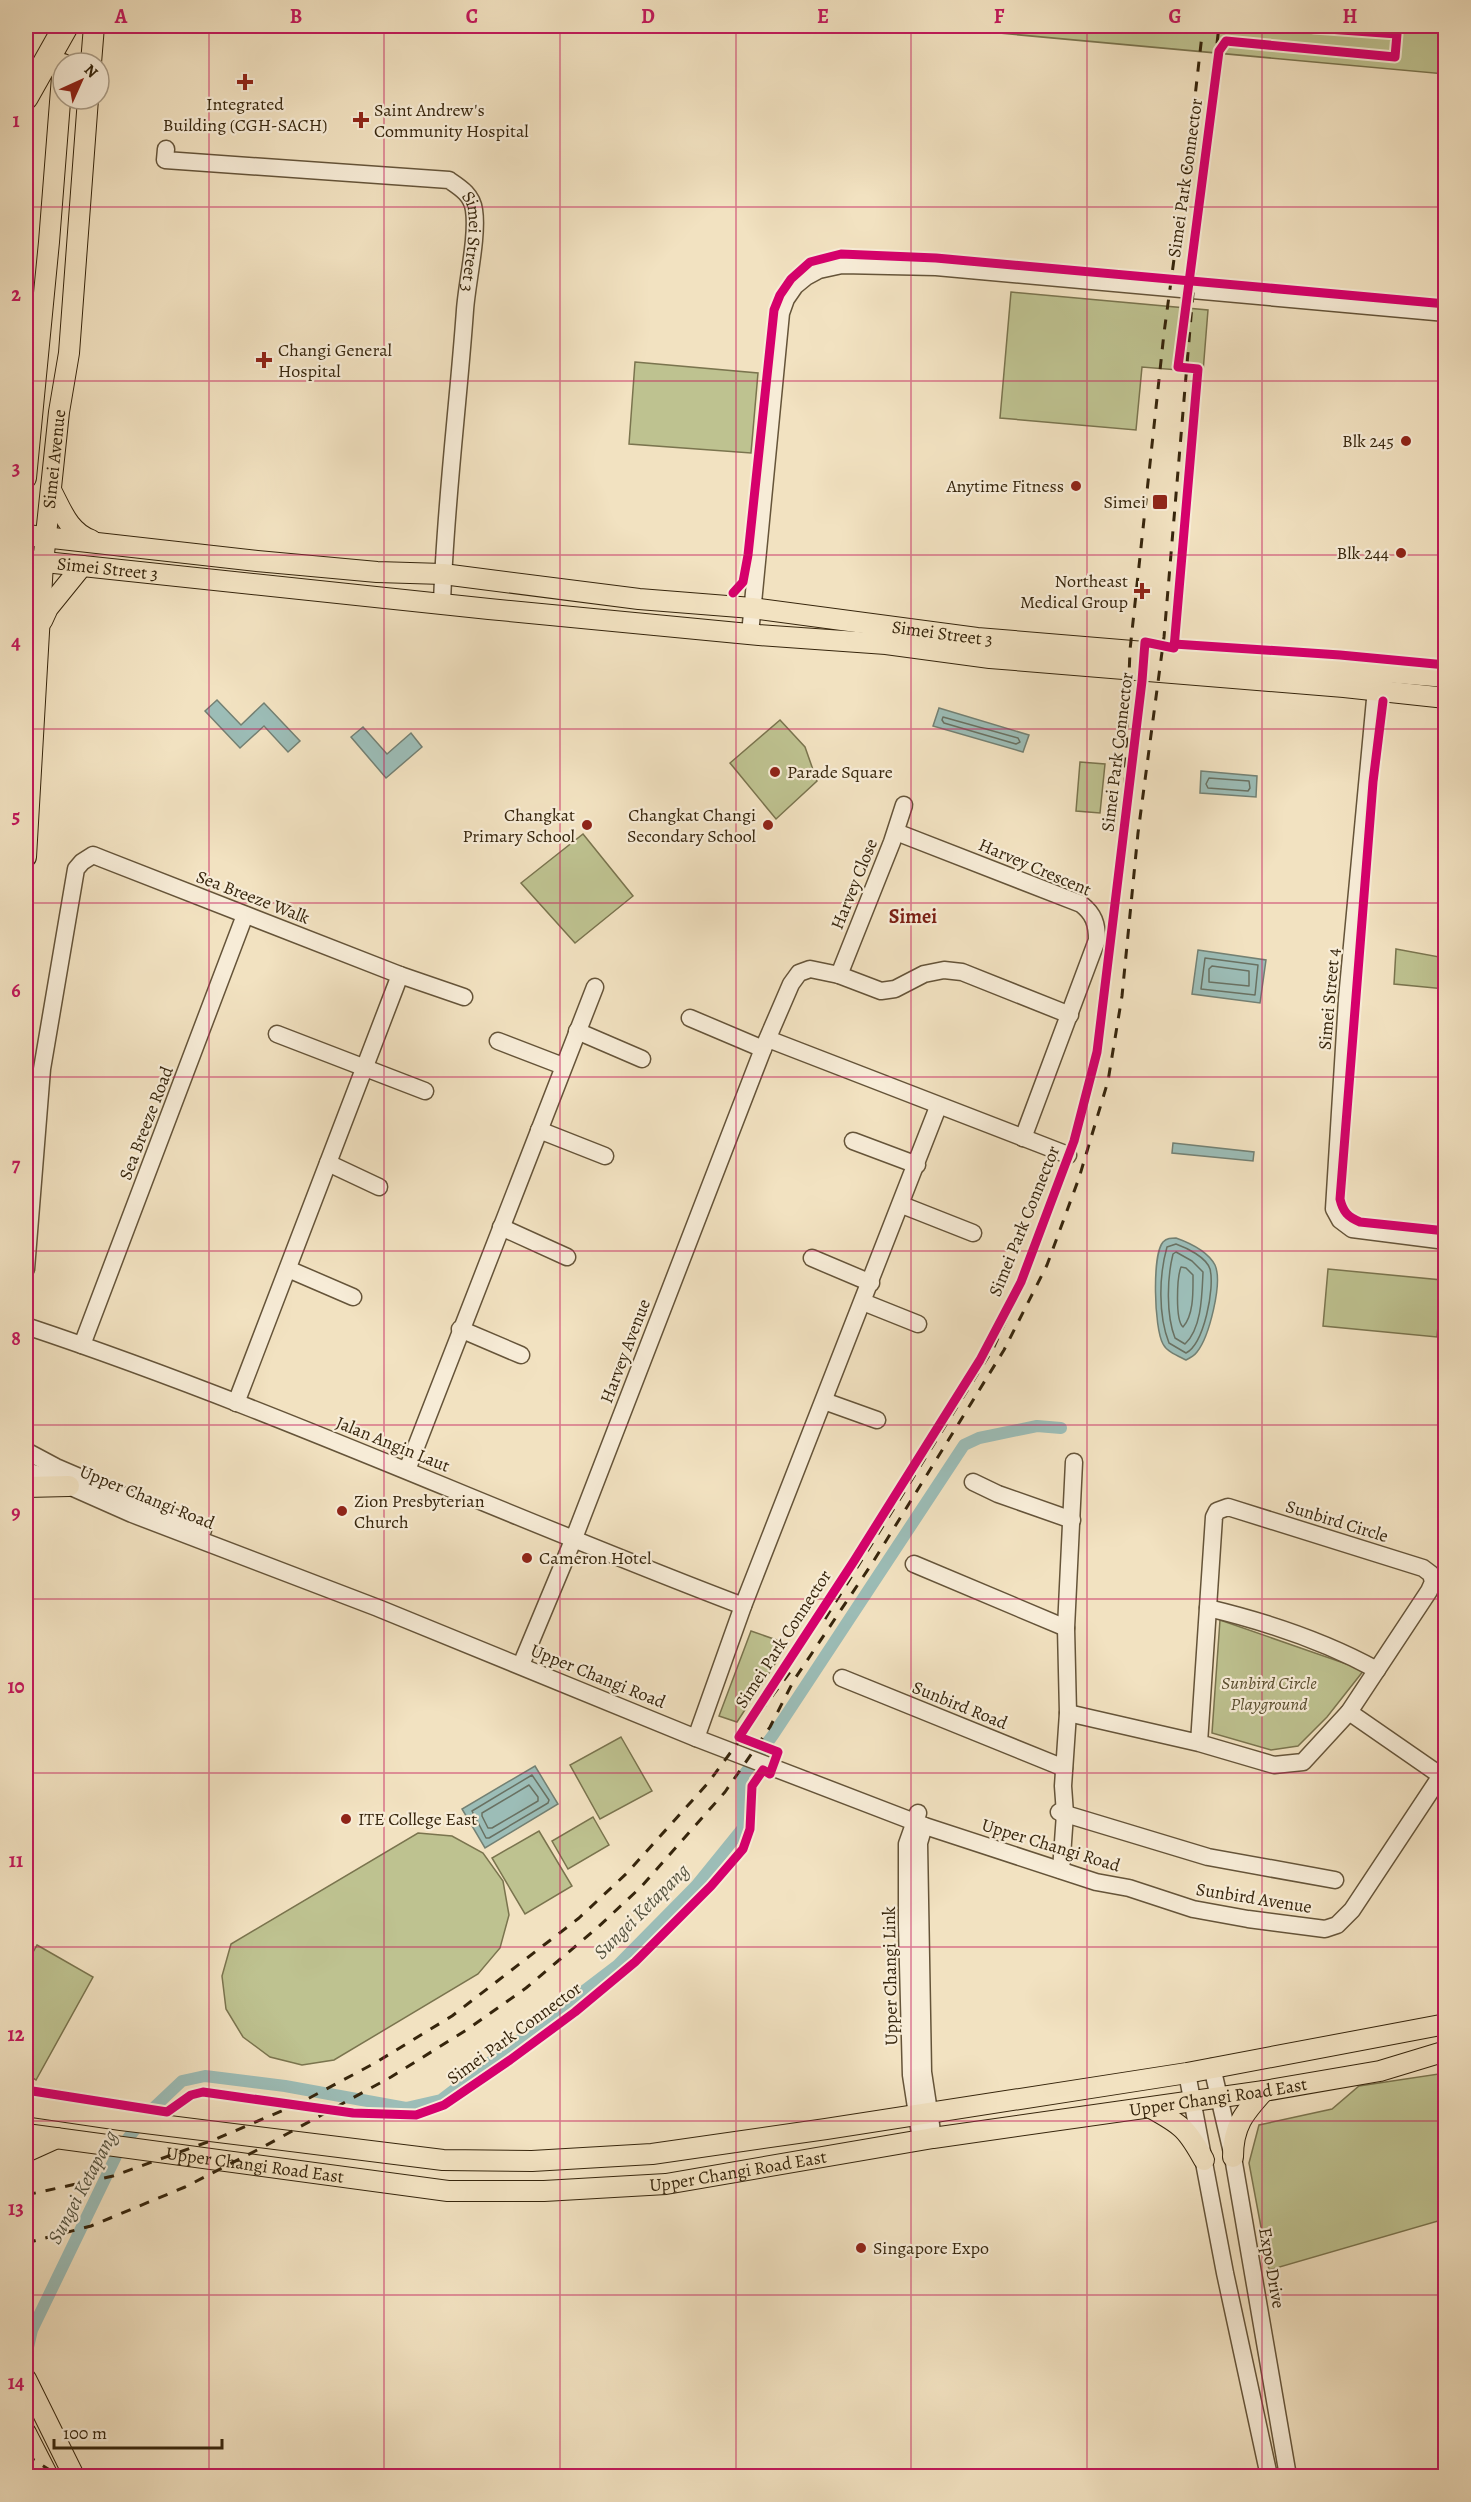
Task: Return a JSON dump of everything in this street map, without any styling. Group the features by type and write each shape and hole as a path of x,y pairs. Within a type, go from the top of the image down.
{"highway":[{"path":"26,97 66,26"}],"main road":[{"name":"Simei Avenue","path":"64,51 66,26"},
{"path":"92,51 94,26"},
{"name":"Simei Avenue","path":"26,478 50,242 60,111"},
{"name":"Simei Avenue","path":"26,857 40,626 34,562 46,537 69,354 87,111"},
{"path":"52,492 68,524 82,537 99,543"},
{"name":"Simei Street 3","path":"26,535 248,560 377,572 443,574 629,598 757,609 976,638 1446,676"},
{"name":"Simei Street 3","path":"34,562 755,635 886,644 990,658 1446,698"},
{"path":"40,626 48,608 82,566"},
{"path":"377,572 389,584 389,598"},
{"path":"26,1487 69,1486"},
{"name":"Upper Changi Road East","path":"26,2106 165,2126 443,2160 532,2161 652,2154 1187,2073 1446,2024"},
{"name":"Upper Changi Road East","path":"26,2134 114,2144 448,2191 544,2191 666,2184 927,2139 1264,2091 1380,2071 1446,2052"},
{"path":"1233,2157 1233,2138 1239,2124 1264,2091"},
{"path":"1151,2108 1180,2124 1190,2134 1204,2160"},
{"path":"26,2152 60,2137"},
{"path":"29,2387 74,2476"},
{"path":"29,2440 48,2476"}],"street":[{"name":"Simei Street 3","path":"166,149 165,160 449,180 462,188 471,199 474,212 472,256 465,306 442,604"},
{"path":"755,635 781,313 786,299 795,286 819,270 842,265 936,267 1446,313"},
{"path":"757,609 790,315 794,303 802,292 822,279 843,274 935,277 1446,322"},
{"name":"Simei Street 4","path":"1378,671 1347,1008 1334,1209 1340,1220 1352,1229 1446,1241"},
{"name":"Harvey Close","path":"839,975 896,832 904,805"},
{"name":"Harvey Crescent","path":"896,832 1081,904 1089,910 1097,929 1097,940 1023,1138"},
{"name":"Sea Breeze Walk","path":"26,1269 42,1070 76,869 93,855 464,998"},
{"name":"Sea Breeze Road","path":"82,1345 245,915"},
{"path":"766,1044 791,984 799,973 810,969 839,975 881,991 895,989 924,974 944,970 962,972 1070,1015"},
{"path":"236,1403 400,975"},
{"path":"407,1470 595,987"},
{"path":"690,1018 1068,1155"},
{"path":"577,1030 642,1059"},
{"path":"277,1034 424,1091"},
{"path":"498,1041 563,1066"},
{"name":"Harvey Avenue","path":"523,1661 574,1538 766,1044"},
{"path":"698,1733 743,1606 902,1205 938,1107"},
{"path":"539,1130 605,1156"},
{"path":"853,1142 917,1165"},
{"path":"328,1163 379,1187"},
{"path":"902,1205 973,1233"},
{"path":"501,1227 567,1257"},
{"path":"812,1258 871,1283"},
{"path":"288,1269 353,1297"},
{"path":"863,1302 918,1324"},
{"name":"Jalan Angin Laut","path":"26,1326 236,1403 743,1606"},
{"path":"460,1329 521,1355"},
{"path":"824,1401 877,1420"},
{"name":"Upper Changi Road","path":"26,1451 56,1467 207,1531 698,1733 921,1819 1056,1863 1096,1882 1129,1888"},
{"path":"1056,1863 1068,1713 1066,1628 1074,1462"},
{"name":"Upper Changi Road","path":"26,1471 69,1486 132,1514 523,1661"},
{"path":"973,1482 998,1494 1072,1520"},
{"name":"Sunbird Circle","path":"1068,1713 1199,1743 1274,1764 1303,1762 1349,1712 1429,1591 1433,1582 1431,1574 1424,1568 1228,1507 1217,1511 1214,1517 1199,1743"},
{"path":"914,1564 1066,1628"},
{"path":"1208,1608 1244,1617 1340,1650 1377,1670"},
{"name":"Sunbird Road","path":"842,1678 1064,1768"},
{"name":"Sunbird Avenue","path":"1129,1888 1193,1909 1325,1929 1346,1918 1443,1772 1349,1712"},
{"path":"1062,1810 1208,1857 1335,1880"},
{"name":"Upper Changi Link","path":"921,1819 919,1843 922,2113 927,2139"},
{"name":"Expo Drive","path":"1212,2067 1233,2157 1288,2476"},
{"path":"1187,2073 1269,2476"}],"green space":[{"path":"922,26 1445,26 1445,74"},
{"path":"1011,292 1208,310 1203,372 1142,367 1136,430 1000,418"},
{"path":"635,362 758,373 751,453 629,444"},
{"name":"Parade Square","path":"780,720 805,747 817,781 776,819 730,763"},
{"path":"1080,762 1105,764 1100,813 1076,811"},
{"path":"583,834 633,896 575,943 521,883"},
{"path":"1396,949 1445,958 1445,989 1394,984"},
{"path":"1328,1269 1442,1280 1437,1337 1323,1326"},
{"name":"Sunbird Circle Playground","path":"1220,1620 1364,1670 1327,1717 1298,1746 1271,1750 1212,1733"},
{"path":"751,1631 788,1644 737,1722 719,1716"},
{"path":"621,1737 652,1791 600,1819 570,1765"},
{"path":"593,1817 609,1845 568,1869 552,1841"},
{"path":"539,1831 572,1886 525,1914 492,1858"},
{"path":"418,1833 452,1836 483,1853 503,1881 509,1915 500,1948 478,1974 334,2060 302,2065 270,2057 243,2037 226,2009 222,1976 231,1944"},
{"path":"37,1945 93,1977 36,2080 26,2074 26,1965"},
{"path":"1445,2073 1445,2219 1269,2270 1249,2163 1259,2125 1332,2109 1359,2086"}],"water":[{"path":"217,700 241,725 264,703 300,741 288,752 264,726 240,748 205,711"},
{"path":"939,708 1029,735 1023,752 933,726"},
{"path":"363,727 387,754 411,733 422,747 386,778 351,737"},
{"path":"1201,771 1257,776 1256,797 1200,793"},
{"path":"1198,950 1266,960 1260,1003 1192,994"},
{"path":"1173,1143 1254,1152 1253,1161 1172,1153"},
{"path":"1169,1238 1176,1238 1193,1245 1208,1256 1215,1265 1217,1273 1214,1310 1206,1335 1197,1352 1186,1360 1170,1352 1163,1344 1156,1308 1159,1249"},
{"path":"535,1766 558,1804 485,1848 462,1809"}],"waterway":[{"name":"Sungei Ketapang","path":"26,2356 32,2330 119,2150 146,2115 182,2081 205,2076 285,2086 406,2108 441,2100 618,1965 696,1886 743,1828 743,1776 773,1735 964,1445 979,1438 1037,1426 1061,1428"}],"railway":[{"path":"825,1619 993,1349 1032,1263 1064,1177 1093,1082 1117,908 1123,836 1130,650 1164,333 1203,26"},
{"path":"26,2243 91,2226 185,2187 391,2077 468,2029 526,1988 597,1928 641,1887 725,1792 770,1727 794,1680 873,1562 1004,1350 1047,1265 1079,1178 1108,1081 1122,996 1138,833 1164,637 1206,139 1219,26"},
{"path":"26,2195 113,2176 216,2139 300,2103 375,2063 452,2016 579,1918 627,1873 708,1783 790,1672"},
{"path":"26,2455 59,2476"}],"cycle path":[{"name":"Simei Park Connector","path":"26,2090 167,2112 191,2095 203,2092 353,2113 416,2115 444,2105 575,2012 635,1962 711,1886 743,1849 750,1829 752,1786 763,1770 770,1774 778,1752 739,1737 854,1561 980,1360 1021,1282 1074,1141 1097,1052 1145,642 1174,648 1198,369 1178,367 1219,51 1226,41 1395,57 1397,34 1314,28 1314,26"},
{"path":"733,593 743,582 748,555 774,310 780,295 791,279 810,262 841,254 936,258 1446,304"},
{"path":"1174,644 1340,655 1446,665"},
{"path":"1383,701 1373,782 1340,1199 1347,1214 1360,1222 1446,1231"}],"place":[{"name":"Integrated Building (CGH-SACH)","path":"245,82"},
{"name":"Saint Andrew's Community Hospital","path":"361,120"},
{"name":"Changi General Hospital","path":"264,360"},
{"name":"Blk 245","path":"1406,441"},
{"name":"Anytime Fitness","path":"1076,486"},
{"name":"Simei","path":"1160,502"},
{"name":"Blk 244","path":"1401,553"},
{"name":"Northeast Medical Group","path":"1142,591"},
{"name":"Parade Square","path":"775,772"},
{"name":"Changkat Primary School","path":"587,825"},
{"name":"Changkat Changi Secondary School","path":"768,825"},
{"name":"Zion Presbyterian Church","path":"342,1511"},
{"name":"Cameron Hotel","path":"527,1558"},
{"name":"ITE College East","path":"346,1819"},
{"name":"Singapore Expo","path":"861,2248"}],"district":[{"name":"Simei","path":"913,916"}]}
